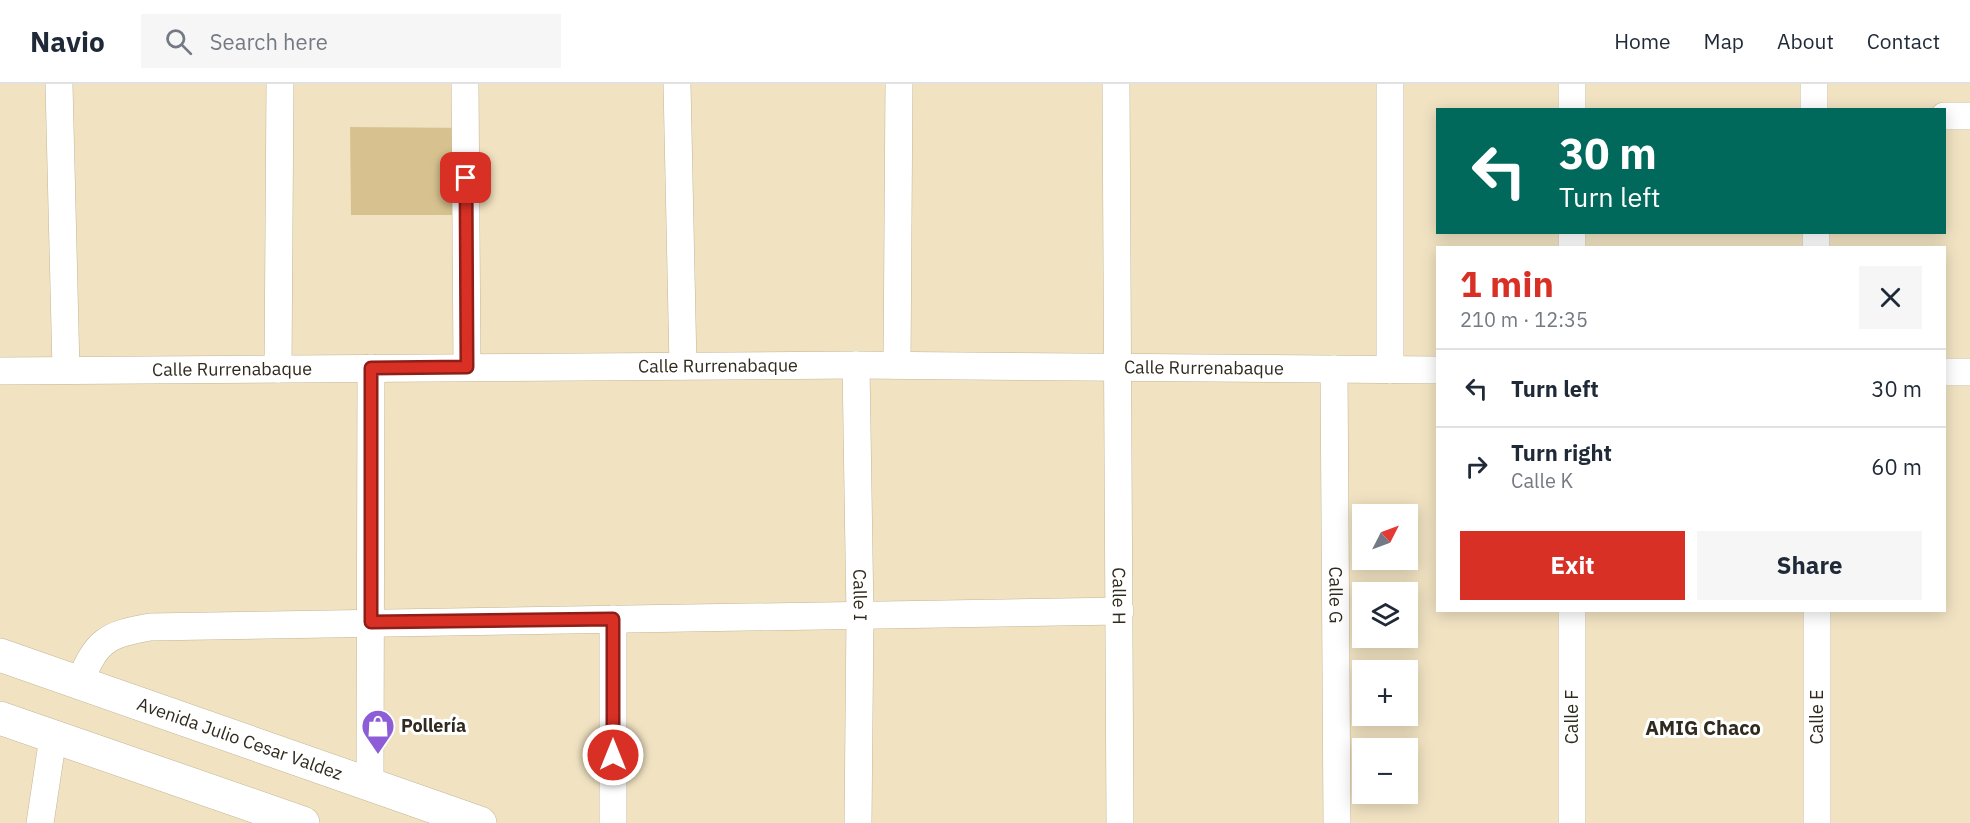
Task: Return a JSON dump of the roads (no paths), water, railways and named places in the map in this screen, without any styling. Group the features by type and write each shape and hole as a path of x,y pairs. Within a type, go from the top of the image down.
{"main road":[{"name":"Avenida Julio Cesar Valdez","path":"0,655 480,823"},
{"path":"0,718 303,823"}],"street":[{"path":"59,84 66,370"},
{"path":"278,369 280,84"},
{"path":"465,84 467,367"},
{"path":"677,84 682,366"},
{"path":"897,365 899,84"},
{"name":"Calle H","path":"1116,84 1120,823"},
{"path":"1390,84 1390,370"},
{"path":"1572,84 1572,108"},
{"path":"1814,84 1814,108"},
{"path":"1946,116 1970,116"},
{"name":"Calle Rurrenabaque","path":"0,370 856,365 1436,370"},
{"name":"Calle I","path":"856,365 860,616 858,823"},
{"path":"370,784 371,368"},
{"name":"Calle G","path":"1334,369 1337,823"},
{"path":"1946,372 1970,372"},
{"path":"79,682 92,652 105,641 123,632 150,627 1120,611"},
{"name":"Calle F","path":"1572,612 1572,823"},
{"name":"Calle E","path":"1817,612 1817,823"},
{"path":"613,619 613,823"},
{"path":"40,823 53,737"}],"place":[{"name":"Pollería","path":"378,755"}],"district":[{"name":"AMIG Chaco","path":"1703,728"}]}
